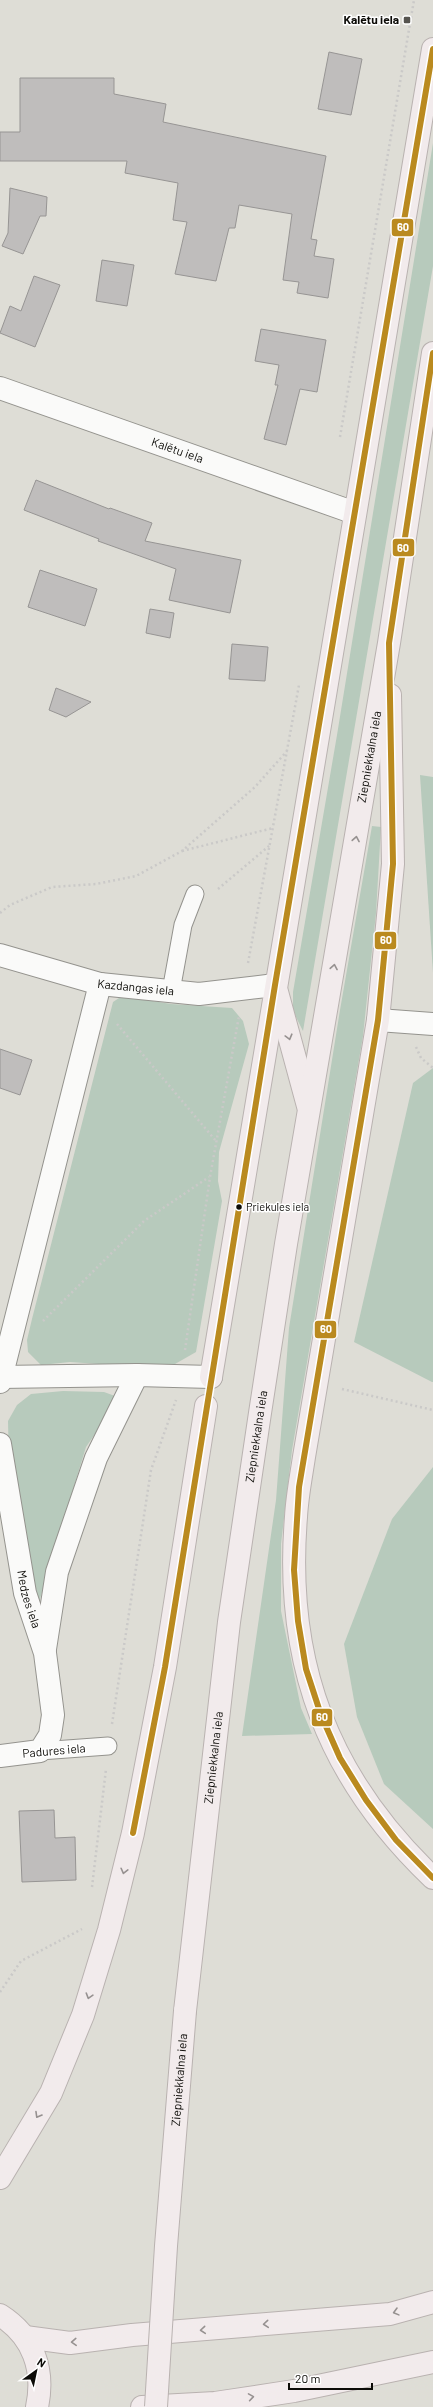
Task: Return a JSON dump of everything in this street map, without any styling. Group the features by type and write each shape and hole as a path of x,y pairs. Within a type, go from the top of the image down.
{"highway":[{"name":"Ziepniekkalna iela","path":"211,1377 275,985 433,48"},
{"name":"Ziepniekkalna iela","path":"156,2407 166,2246 185,2011 229,1622 286,1244 388,643 433,353"},
{"path":"388,643 393,864 378,1020 316,1382 296,1517 296,1604 305,1665 327,1734 351,1780 380,1822 433,1878"},
{"name":"Ziepniekkalna iela","path":"275,985 309,1112"},
{"path":"0,2178 50,2093 83,2015 109,1930 133,1833 165,1667 206,1406"},
{"path":"25,2336 70,2343 132,2335 390,2314 433,2302"},
{"path":"0,2315 11,2322 25,2336 34,2353 40,2372 40,2392 37,2407"},
{"path":"142,2407 215,2403 294,2391 433,2362"}],"street":[{"name":"Kalētu iela","path":"0,388 355,513"},
{"name":"Kazdangas iela","path":"0,955 97,992 171,991 199,994 275,985"},
{"path":"97,992 0,1379 137,1375 211,1377"},
{"path":"378,1020 433,1024"},
{"path":"45,1653 60,1565 96,1458 137,1375"},
{"name":"Medzes iela","path":"0,1444 25,1593 45,1653 53,1715 50,1735 40,1751"},
{"name":"Padures iela","path":"0,1756 40,1751"}],"lane":[{"path":"171,991 183,925 195,894"},
{"name":"Padures iela","path":"40,1751 108,1746"}],"path":[{"path":"339,444 414,0"},
{"path":"96,1851 108,1746 151,1470 176,1403 216,1141 299,682"},
{"path":"0,913 10,905 52,887 96,884 136,876 182,851 256,787 287,750"},
{"path":"182,851 273,828"},
{"path":"195,894 215,892 270,846"},
{"path":"97,992 216,1141"},
{"path":"39,1326 144,1221 210,1177"},
{"path":"316,1382 423,1409 433,1410"},
{"path":"0,1992 21,1960 86,1927"}],"green space":[{"path":"433,143 433,266 303,1031 293,1011 293,992 337,735"},
{"path":"420,775 433,777 433,973"},
{"path":"372,826 381,827 376,913 363,1036 292,1450 281,1544 281,1611 301,1708 312,1734 242,1736 276,1500 289,1328 340,1010"},
{"path":"122,996 171,1004 232,1008 243,1021 249,1044 219,1152 218,1181 222,1201 196,1352 175,1364 165,1367 141,1367 70,1362 41,1365 28,1352 27,1340 113,1002"},
{"path":"433,1068 432,1382 354,1342 413,1083"},
{"path":"63,1391 104,1392 115,1396 112,1409 86,1447 39,1602 9,1465 8,1421 17,1405 31,1394"},
{"path":"433,1467 433,1829 384,1784 357,1717 344,1644 392,1519"}],"building":[{"path":"329,52 362,59 351,115 318,109"},
{"path":"20,78 114,78 114,94 166,104 163,122 326,156 311,239 317,240 314,256 334,259 328,298 297,293 299,282 283,280 292,214 239,205 235,228 229,228 216,281 175,274 187,222 173,220 178,183 125,173 127,161 0,161 0,132 20,132"},
{"path":"10,188 47,197 46,216 40,216 23,254 2,246 8,233"},
{"path":"102,260 134,265 127,306 96,301"},
{"path":"34,276 60,285 35,347 0,333 10,306 21,311"},
{"path":"261,329 326,340 317,392 300,389 286,445 264,439 278,385 275,385 279,365 255,361"},
{"path":"36,480 109,509 110,508 152,523 145,541 241,560 230,613 169,600 176,569 98,541 99,539 24,510"},
{"path":"40,570 97,589 85,626 28,607"},
{"path":"150,609 174,613 170,638 146,633"},
{"path":"232,644 268,647 265,681 229,679"},
{"path":"56,688 91,702 66,717 49,710"},
{"path":"0,1049 32,1060 20,1095 0,1088"},
{"path":"54,1810 55,1838 75,1837 76,1880 22,1882 19,1811"}],"transit line":[{"name":"60","path":"133,1833 165,1667 275,985 433,49"},
{"name":"60","path":"433,353 389,643 393,864 378,1020 299,1487 294,1570 298,1621 306,1669 321,1715 340,1758 366,1800 396,1840 433,1878"}],"place":[{"name":"Kalētu iela","path":"407,20"},
{"name":"Priekules iela","path":"239,1207"}]}
